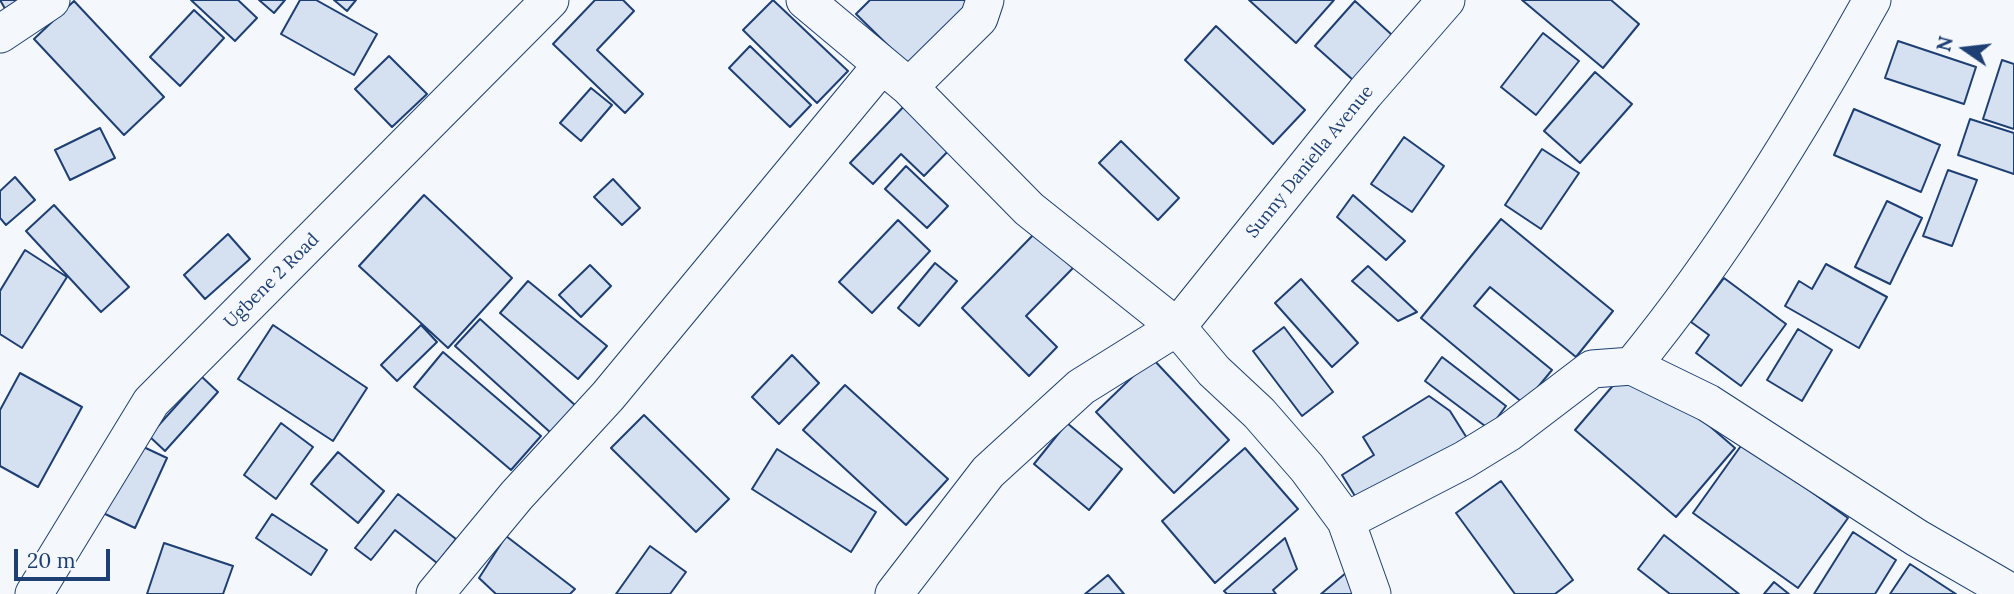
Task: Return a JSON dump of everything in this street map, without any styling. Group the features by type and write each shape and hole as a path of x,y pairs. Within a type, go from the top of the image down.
{"street":[{"path":"0,34 51,0"},
{"name":"Ugbene 2 Road","path":"34,594 151,402 550,0"},
{"path":"805,0 895,77 1028,209 1177,327 1214,371 1259,413 1307,468 1346,521 1372,594"},
{"path":"435,594 517,495 895,77 979,18 985,0"},
{"name":"Sunny Daniella Avenue","path":"894,594 988,472 1081,387 1177,327 1366,93 1446,0"},
{"path":"1632,366 1673,316 1816,99 1872,0"},
{"path":"1346,521 1464,460 1508,433 1592,369 1632,366 1708,403 1917,538 2014,594"}],"building":[{"path":"0,0 25,0 7,12"},
{"path":"191,0 238,0 257,18 235,41"},
{"path":"259,0 285,0 274,13"},
{"path":"300,0 316,0 377,34 354,75 281,34"},
{"path":"334,0 356,0 347,11"},
{"path":"595,0 623,0 634,11 597,50 643,94 625,113 553,44"},
{"path":"773,0 848,71 817,103 743,30"},
{"path":"870,0 975,0 909,66 856,14"},
{"path":"1249,0 1334,0 1296,43"},
{"path":"1522,0 1611,0 1639,24 1603,68"},
{"path":"74,1 164,97 124,135 34,39"},
{"path":"1355,1 1392,35 1353,80 1315,46"},
{"path":"194,10 224,38 180,86 150,57"},
{"path":"1216,26 1305,110 1273,144 1185,60"},
{"path":"1543,33 1579,61 1536,115 1501,87"},
{"path":"1898,41 1976,67 1964,104 1885,78"},
{"path":"750,46 811,105 790,127 729,68"},
{"path":"389,56 427,94 392,127 355,89"},
{"path":"2002,60 2014,64 2014,129 1983,119"},
{"path":"1595,72 1632,104 1580,163 1544,131"},
{"path":"591,88 612,105 581,141 560,123"},
{"path":"908,102 953,146 924,176 901,154 873,184 850,163"},
{"path":"1854,109 1940,145 1921,192 1834,155"},
{"path":"1970,119 2014,133 2014,174 1958,155"},
{"path":"100,128 115,158 70,180 55,150"},
{"path":"1404,137 1444,166 1412,212 1371,184"},
{"path":"1121,141 1179,198 1158,220 1099,163"},
{"path":"1542,149 1579,173 1541,229 1505,205"},
{"path":"906,166 948,206 927,228 885,189"},
{"path":"1948,170 1977,180 1952,246 1923,236"},
{"path":"15,177 35,200 6,225 0,218 0,191"},
{"path":"613,179 640,208 622,225 594,197"},
{"path":"424,195 512,278 448,348 359,266"},
{"path":"1353,195 1405,241 1386,260 1337,217"},
{"path":"1887,201 1922,218 1890,284 1855,267"},
{"path":"54,205 129,287 101,312 26,231"},
{"path":"1501,219 1613,311 1576,357 1490,287 1474,306 1552,370 1524,404 1421,318"},
{"path":"898,220 930,251 872,313 839,282"},
{"path":"1036,232 1073,268 1026,316 1057,347 1029,376 962,308"},
{"path":"228,234 250,259 205,299 184,275"},
{"path":"25,250 67,277 22,348 0,334 0,291"},
{"path":"935,263 957,281 919,326 898,308"},
{"path":"1826,264 1887,297 1859,348 1785,306 1799,281 1812,289"},
{"path":"590,265 611,286 581,317 559,295"},
{"path":"1368,266 1417,312 1398,321 1352,281"},
{"path":"1724,278 1786,324 1741,386 1696,353 1709,335 1691,322"},
{"path":"1301,279 1358,343 1332,367 1275,303"},
{"path":"528,281 607,346 578,379 500,313"},
{"path":"480,319 576,406 551,433 455,346"},
{"path":"273,325 367,388 333,441 238,379"},
{"path":"421,325 437,342 397,381 381,365"},
{"path":"1284,327 1333,392 1302,416 1253,351"},
{"path":"1798,329 1832,350 1802,401 1767,380"},
{"path":"443,352 541,436 511,470 414,387"},
{"path":"792,355 819,383 779,424 752,397"},
{"path":"1442,357 1506,406 1489,429 1425,381"},
{"path":"1152,358 1229,440 1174,493 1096,412"},
{"path":"1634,361 1735,448 1676,517 1575,430"},
{"path":"20,373 82,407 38,487 0,466 0,410"},
{"path":"202,377 218,392 165,451 149,436"},
{"path":"845,385 948,479 906,525 803,430"},
{"path":"1429,396 1450,411 1470,443 1363,509 1342,475 1374,455 1363,437"},
{"path":"644,415 729,499 696,532 611,448"},
{"path":"281,423 313,447 276,499 244,475"},
{"path":"1067,423 1122,469 1089,510 1034,464"},
{"path":"135,443 167,458 135,528 103,513"},
{"path":"1743,443 1848,518 1798,588 1693,513"},
{"path":"1245,448 1298,509 1215,583 1162,521"},
{"path":"777,449 876,512 851,552 752,489"},
{"path":"338,452 384,491 358,523 311,484"},
{"path":"1501,481 1573,580 1555,594 1515,594 1456,513"},
{"path":"398,494 456,539 437,563 395,530 371,560 355,548"},
{"path":"272,514 327,550 311,575 256,538"},
{"path":"1853,532 1896,560 1875,594 1814,594"},
{"path":"1664,535 1739,594 1670,594 1638,569"},
{"path":"506,536 575,589 570,594 496,594 479,578"},
{"path":"1285,538 1297,569 1273,590 1276,594 1227,594 1224,591"},
{"path":"164,543 233,566 223,594 147,594"},
{"path":"650,546 686,572 670,594 616,594"},
{"path":"1910,564 1956,594 1890,594"},
{"path":"1347,572 1366,594 1321,594"},
{"path":"1108,575 1124,594 1085,594"},
{"path":"1774,582 1789,594 1764,594"}]}
